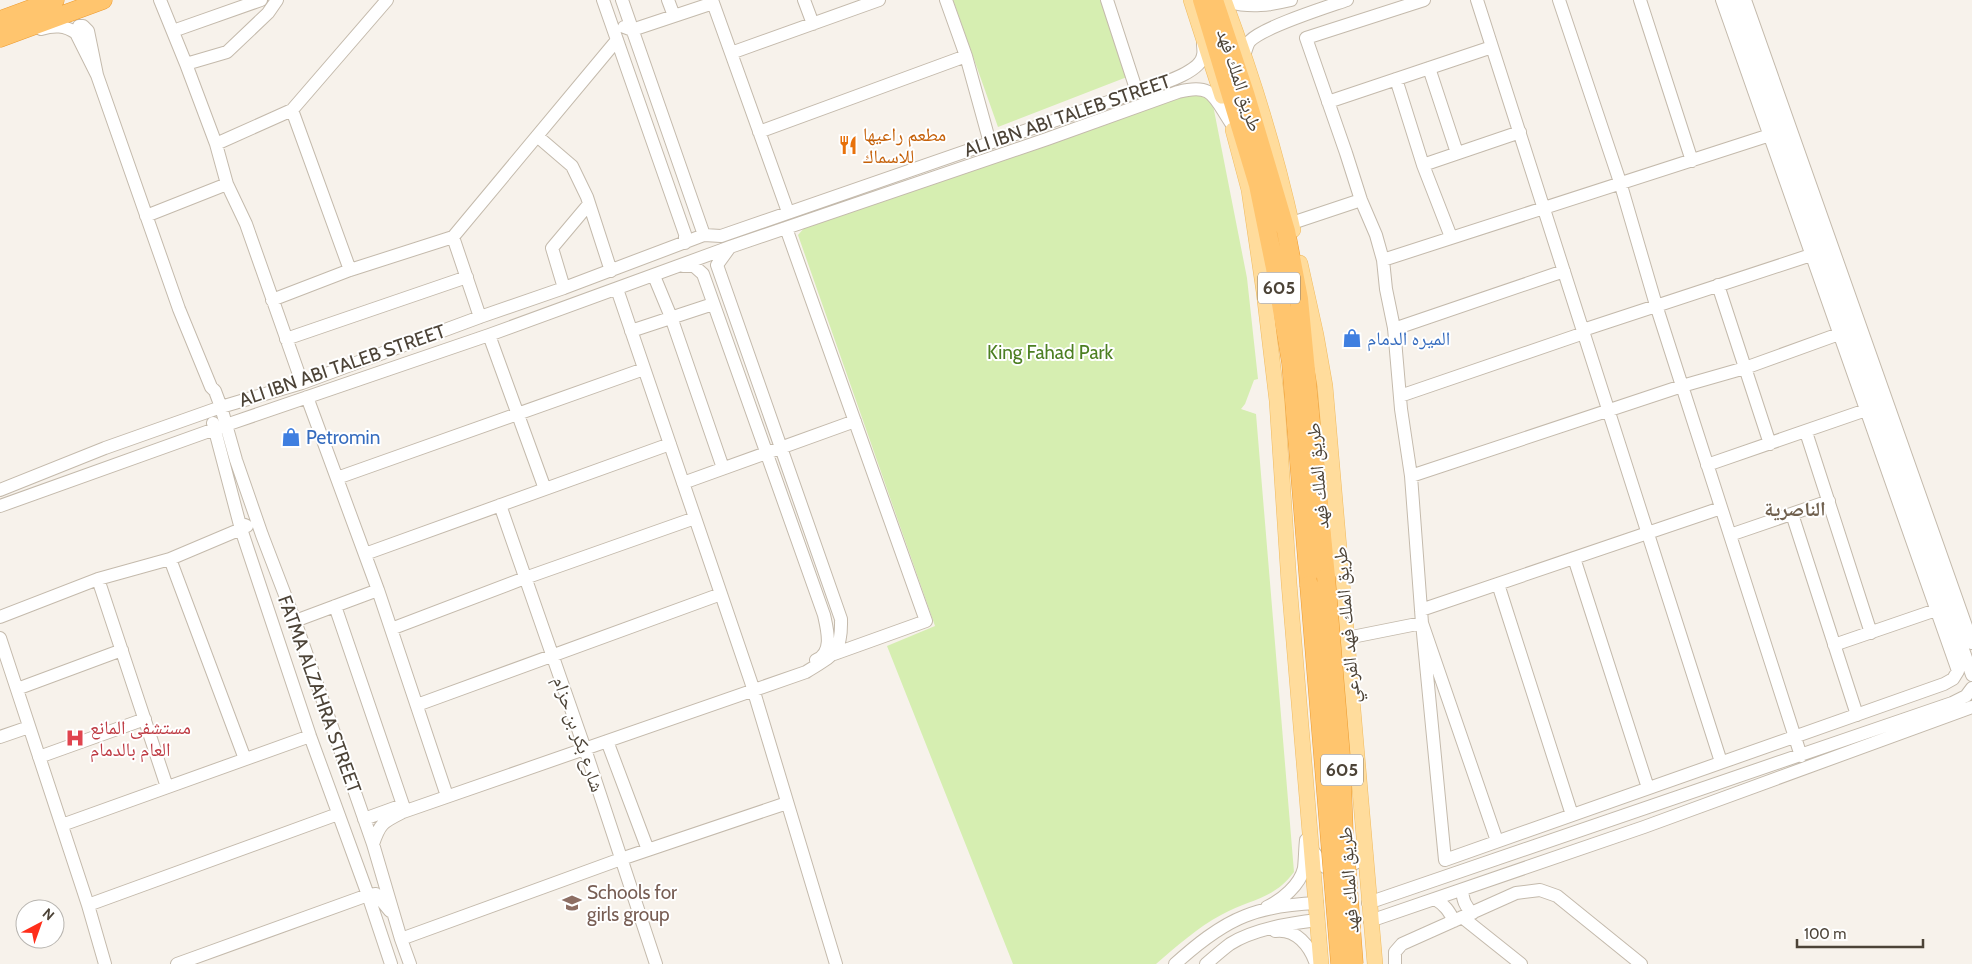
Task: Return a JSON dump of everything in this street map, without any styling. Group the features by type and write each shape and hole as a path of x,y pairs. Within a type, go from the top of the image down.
{"highway":[{"path":"3,31 55,0"},
{"path":"3,31 103,0"},
{"name":"طريق الملك فهد","path":"1202,0 1258,185 1276,268 1291,363 1340,964"},
{"name":"طريق الملك فهد","path":"1214,0 1259,137 1286,231 1299,299 1311,405 1341,756 1344,833 1354,964"},
{"path":"1259,137 1292,224 1308,308 1311,405"},
{"path":"1249,190 1291,363"}],"main road":[{"path":"1191,0 1231,123 1249,190 1264,292 1278,401 1289,582 1321,964"},
{"name":"طريق الملك فهد الفرعي","path":"1226,0 1272,145 1292,224 1325,386 1374,964"},
{"path":"1317,902 1368,903"},
{"path":"1318,920 1370,921"}],"street":[{"path":"160,0 216,144 227,184 246,224 302,383"},
{"path":"173,31 261,0"},
{"path":"186,64 227,52 268,13 277,0"},
{"path":"603,0 685,234 685,243"},
{"path":"622,0 704,235"},
{"path":"668,0 674,16"},
{"path":"804,0 813,24"},
{"path":"731,53 879,0"},
{"path":"946,0 966,56 990,142"},
{"path":"1106,0 1137,92"},
{"path":"1226,0 1244,6 1265,6 1291,0"},
{"path":"1244,55 1250,41 1264,32 1313,11 1347,0"},
{"path":"1424,0 1306,38 1361,200 1376,234 1383,260 1386,289 1394,329 1400,396 1411,476 1422,623 1445,860 1944,684 1953,679 1958,671 1722,0"},
{"path":"1477,0 1722,762"},
{"path":"1559,0 1620,182 1656,305 1800,756"},
{"path":"1640,0 1692,161"},
{"path":"1734,0 1972,676"},
{"path":"1745,0 1972,643"},
{"path":"612,24 632,30 712,1 788,212"},
{"path":"216,144 292,110 383,2"},
{"path":"3,31 29,34 49,27 62,26 76,33 79,26 83,26 88,31 96,75 179,309 211,387 215,392 216,409 213,430 241,529 310,736 368,894 391,964"},
{"name":"ALI IBN ABI TALEB STREET","path":"0,490 106,448 216,409 302,383 480,316 611,271 704,235 722,236 1179,77 1201,61 1204,55 1202,34"},
{"path":"272,300 350,270 453,237 616,40"},
{"path":"1328,102 1492,46"},
{"path":"759,132 966,56"},
{"path":"1429,68 1457,153"},
{"path":"1179,77 1194,75 1197,78 1197,84 1184,90"},
{"path":"1396,79 1423,165 1451,237"},
{"name":"ALI IBN ABI TALEB STREET","path":"0,506 226,425 489,335 786,228 1184,90 1194,88 1206,89 1231,123"},
{"path":"292,110 350,270"},
{"path":"1423,165 1520,132"},
{"path":"1383,260 1770,135"},
{"path":"537,136 572,166 589,204 611,271"},
{"path":"146,216 227,184"},
{"path":"1292,224 1361,200"},
{"path":"564,288 552,248 589,204"},
{"path":"373,844 378,827 403,812 583,745 752,686 806,672 834,654 926,621 786,228"},
{"path":"453,237 480,316"},
{"path":"730,248 718,265 841,619 841,636 834,654"},
{"path":"1400,396 1656,305 1811,255"},
{"path":"364,819 445,790 583,745 607,741 752,686 819,658 828,645 824,615 703,274 694,266 681,266"},
{"path":"1394,329 1564,272"},
{"path":"654,276 671,317 723,468"},
{"path":"286,339 467,277"},
{"path":"1718,285 1770,444"},
{"path":"617,289 752,686 836,964"},
{"path":"631,331 713,304"},
{"path":"1411,476 1682,386 1745,368 1839,334"},
{"path":"489,335 545,489"},
{"path":"337,478 644,369"},
{"path":"307,397 378,590 445,790"},
{"name":"FATMA ALZAHRA STREET","path":"216,409 226,425 262,535 295,621 373,844 400,939 410,964"},
{"path":"1708,465 1866,410"},
{"path":"683,483 855,422"},
{"path":"1806,432 1871,633"},
{"path":"365,554 670,444"},
{"path":"1730,535 1829,501"},
{"name":"شارع بكر بن حزام","path":"500,505 656,964"},
{"path":"1421,610 1721,508"},
{"path":"1792,514 1857,715"},
{"path":"391,630 525,578 695,518"},
{"path":"0,617 98,579 170,560 241,529 245,525 262,535"},
{"path":"1574,558 1648,788"},
{"path":"170,560 245,759"},
{"path":"98,579 168,787"},
{"path":"1498,584 1572,815"},
{"path":"295,621 378,590"},
{"path":"417,706 721,594"},
{"path":"335,606 403,805"},
{"path":"1834,645 1936,610"},
{"path":"1347,638 1422,623"},
{"path":"1422,623 1498,841"},
{"path":"0,638 88,905 105,964"},
{"path":"17,689 122,650"},
{"path":"1368,903 1960,700 1972,688"},
{"path":"1370,921 1654,824 1972,707"},
{"path":"39,757 144,719"},
{"path":"0,737 30,727"},
{"path":"62,825 310,736"},
{"path":"607,741 648,850"},
{"path":"400,939 621,859 787,803"},
{"path":"1174,964 1190,950 1245,916 1280,899 1290,890 1304,868 1309,808"},
{"path":"88,905 338,814"},
{"path":"1313,851 1326,867 1339,869 1355,865 1364,856"},
{"path":"1462,890 1467,909 1463,917"},
{"path":"1395,964 1395,952 1402,944 1516,893 1540,890 1557,896 1641,964"},
{"path":"177,964 368,894 376,894 394,916"},
{"path":"1435,899 1450,912 1463,917 1521,964"},
{"path":"1245,916 1292,905 1317,902"},
{"path":"1206,964 1231,944 1248,935 1293,922 1318,920"},
{"path":"1248,935 1283,930 1295,934 1312,952 1316,964"}],"green space":[{"path":"953,0 1101,0 1127,77 998,127"},
{"name":"King Fahad Park","path":"1201,91 1213,105 1247,278 1258,379 1254,380 1245,404 1241,409 1256,414 1294,872 1278,889 1221,915 1187,938 1156,964 1013,964 887,646 935,626 798,235 806,226"}],"place":[{"name":"مطعم راعيها للاسماك","path":"848,145"},
{"name":"الميره الدمام","path":"1352,338"},
{"name":"Petromin","path":"291,437"},
{"name":"مستشفى المانع العام بالدمام","path":"75,738"},
{"name":"Schools for girls group","path":"572,903"}],"district":[{"name":"الناصرية","path":"1795,509"}]}
